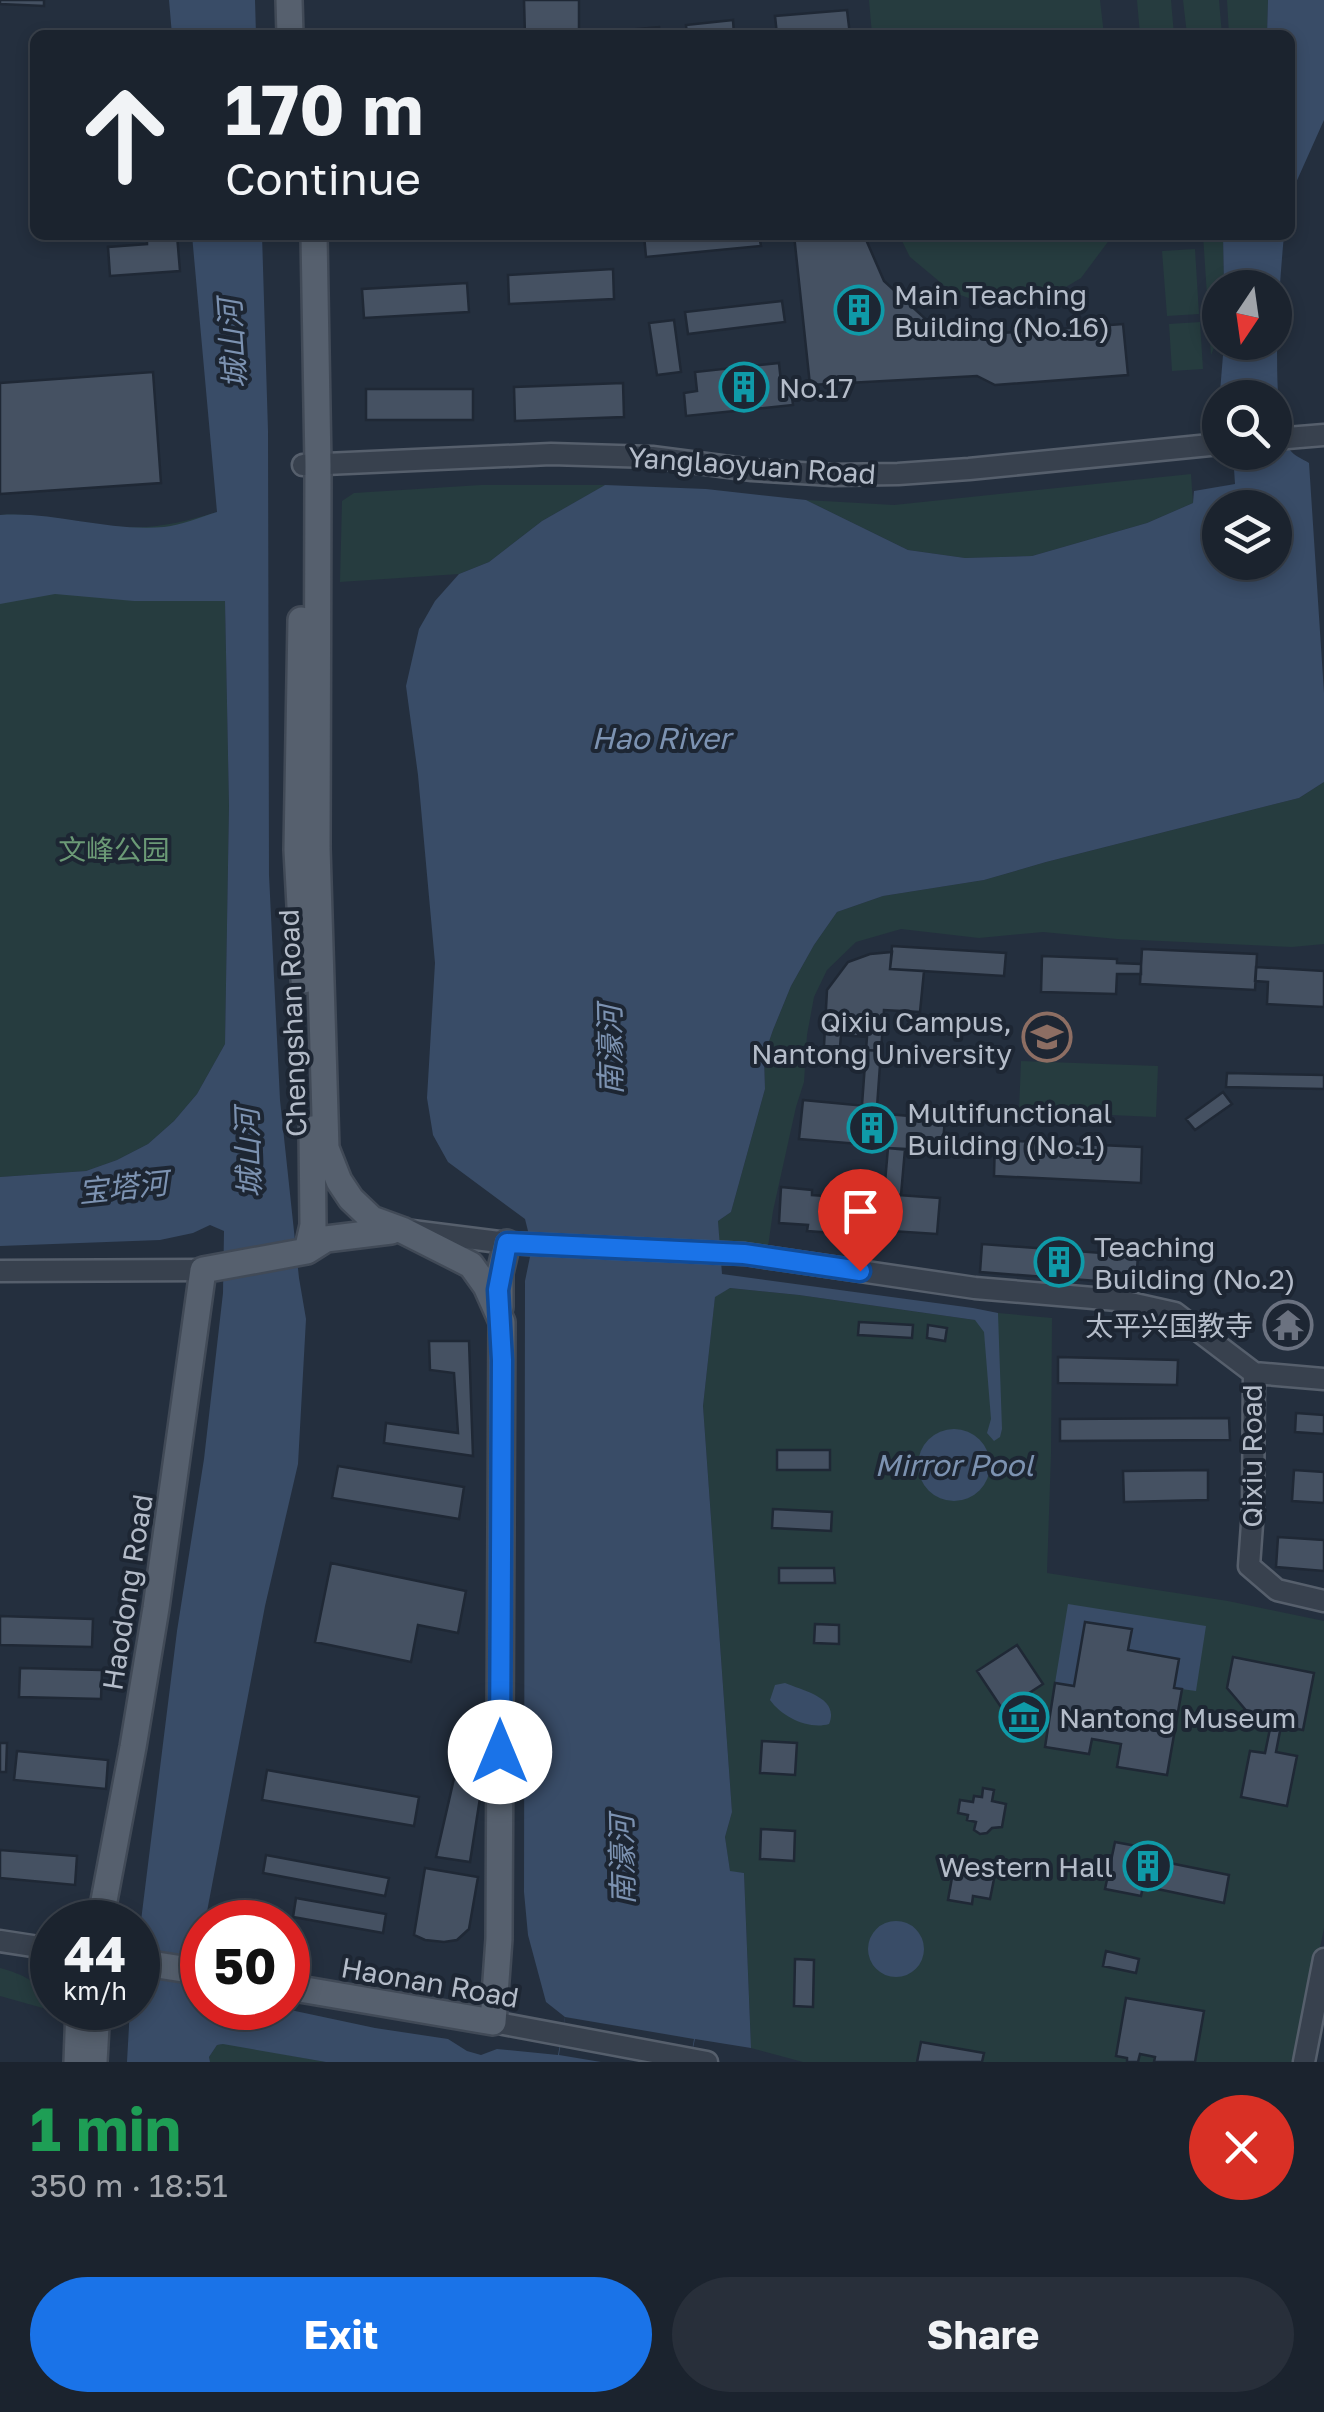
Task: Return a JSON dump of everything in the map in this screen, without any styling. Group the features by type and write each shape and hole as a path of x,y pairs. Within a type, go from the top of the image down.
{"main road":[{"path":"289,0 290,30"},
{"path":"306,0 308,30"},
{"name":"Chengshan Road","path":"297,240 311,465 326,1148 338,1181 372,1219 471,1265 486,1286 502,1322 500,1939 492,2022"},
{"name":"Chengshan Road","path":"303,1252 314,1225 297,850 311,465 314,240"},
{"path":"211,1268 303,1252 326,1239 402,1230"},
{"path":"502,1322 498,1290 514,1243"},
{"name":"Haodong Road","path":"104,1900 154,1626 211,1268"},
{"name":"Haonan Road","path":"310,1991 492,2022"},
{"path":"77,2062 78,2030"},
{"path":"94,2062 96,2030"}],"street":[{"name":"Yanglaoyuan Road","path":"311,465 551,454 652,457 832,475 898,474 1202,446"},
{"path":"402,1230 514,1243"},
{"name":"Qixiu Road","path":"514,1243 744,1254 975,1288 1117,1300 1174,1313 1254,1373 1249,1566 1277,1590 1324,1601"},
{"path":"0,1271 211,1268"},
{"path":"1254,1373 1324,1378"},
{"path":"0,1941 30,1946"},
{"path":"1304,2062 1324,1959"},
{"name":"Haonan Road","path":"492,2022 699,2060"}],"green space":[{"path":"869,0 1100,0 1103,30 872,30"},
{"path":"1137,0 1171,0 1174,30 1140,30"},
{"path":"1183,0 1219,0 1222,30 1186,30"},
{"path":"1227,0 1268,0 1267,30 1229,30"},
{"path":"902,240 1109,240 1081,278 1034,306 988,305 952,292 910,257"},
{"path":"1203,240 1223,240 1224,270 1205,270"},
{"path":"1195,249 1199,314 1167,316 1162,251"},
{"path":"1200,322 1203,369 1172,371 1169,324"},
{"path":"1191,474 1193,503 1147,523 1032,556 965,558 908,550 806,500 894,505"},
{"path":"481,485 605,485 542,521 489,562 459,574 340,582 342,501 354,493"},
{"name":"文峰公园","path":"217,512 225,600 229,806 225,1044 197,1094 148,1144 86,1171 0,1177 0,515 137,527 172,524"},
{"path":"1324,782 1324,944 1292,947 1043,932 979,938 901,929 856,942 827,970 814,997 804,1082 768,1247 719,1240 718,1221 731,1212 765,1089 764,1056 773,1030 791,986 837,912 883,896 984,880 1299,798"},
{"path":"1021,1061 1158,1066 1156,1117 1019,1111"},
{"name":"Nantong Museum","path":"730,1288 975,1320 998,1313 1052,1318 1047,1573 1228,1601 1324,1621 1324,1928 1297,2062 803,2062 751,2048 744,1873 730,1872 725,1837 732,1812 703,1406 715,1296"},
{"path":"0,1968 30,1981 30,2004 0,1996"},
{"path":"217,2045 326,2062 210,2062"}],"water":[{"path":"169,0 255,0 256,30 172,30"},
{"path":"1268,0 1324,0 1324,120 1295,185 1295,30 1267,30"},
{"name":"Hao River","path":"192,240 262,240 268,431 269,875 280,1100 306,1319 298,1464 265,1606 209,1900 180,1900 180,2030 310,2030 310,2014 448,2039 481,2055 497,2049 558,2055 565,2017 546,2002 528,1935 524,1892 525,1281 532,1247 525,1219 448,1162 433,1135 427,1098 435,963 406,686 419,629 435,601 459,574 489,562 542,521 605,485 706,489 806,500 908,550 965,558 1032,556 1147,523 1193,503 1194,491 1235,484 1234,470 1292,470 1292,452 1309,463 1324,693 1324,782 1299,798 984,880 883,896 837,912 791,986 773,1030 764,1056 765,1089 731,1212 718,1221 722,1274 998,1313 1002,1429 994,1441 987,1433 991,1419 984,1332 975,1320 730,1288 715,1297 703,1406 732,1812 725,1837 730,1871 744,1873 751,2048 695,2039 690,2062 326,2062 223,2044 217,2045 210,2062 127,2062 129,2030 160,2030 160,1900 144,1900 177,1631 204,1459 223,1293 224,1231 210,1225 160,1240 0,1246 0,1177 86,1171 148,1144 197,1094 225,1044 229,806 225,601 134,601 55,594 0,604 0,515 143,528 171,526 217,512"},
{"name":"Hao River","path":"1223,240 1284,240 1281,270 1224,270"},
{"name":"Hao River","path":"1223,360 1277,360 1277,378 1221,380"},
{"name":"Mirror Pool","path":"954,1429 980,1439 990,1465 980,1491 954,1501 928,1491 918,1465 928,1439"},
{"path":"1068,1604 1206,1626 1196,1691 1174,1688 1178,1659 1128,1650 1131,1629 1086,1622 1074,1686 1055,1683"},
{"path":"785,1683 825,1702 831,1715 829,1724 805,1724 775,1706 770,1700 775,1685"},
{"path":"896,1921 916,1929 924,1949 916,1969 896,1977 876,1969 868,1949 876,1929"}],"pier":[{"path":"565,2017 694,2039 690,2062 601,2062 559,2055"}],"building":[{"path":"0,0 44,0 44,6 0,4"},
{"path":"524,0 579,0 579,30 525,30"},
{"path":"847,10 849,30 776,30 775,16"},
{"path":"733,20 734,30 686,30 686,25"},
{"path":"147,240 177,240 180,271 110,276 108,247 147,244"},
{"path":"644,240 760,240 761,246 646,257"},
{"name":"Main Teaching Building (No.16)","path":"795,240 866,240 884,281 943,335 1123,324 1128,375 995,385 977,376 810,385"},
{"path":"613,269 614,299 509,304 508,275"},
{"path":"467,283 469,312 364,318 362,289"},
{"path":"782,301 785,322 688,334 685,312"},
{"path":"674,320 681,372 657,375 649,323"},
{"name":"No.17","path":"779,363 781,382 790,381 793,405 686,416 684,393 697,391 695,372"},
{"path":"153,372 161,483 0,494 0,383"},
{"path":"623,383 624,417 515,421 514,387"},
{"path":"366,389 473,389 473,420 366,420"},
{"path":"892,946 1006,953 1004,976 890,969"},
{"path":"1142,949 1257,954 1255,990 1140,984"},
{"path":"892,952 890,969 924,971 920,1012 884,1010 881,1051 866,1050 867,1037 841,1035 840,1047 824,1046 827,990 848,962"},
{"path":"1042,956 1117,959 1117,963 1141,964 1141,974 1117,974 1116,994 1041,992"},
{"path":"1256,967 1324,971 1324,1007 1267,1004 1268,982 1255,981"},
{"path":"866,1050 881,1051 877,1107 862,1105"},
{"path":"1227,1073 1324,1075 1324,1089 1226,1087"},
{"path":"1223,1092 1232,1104 1195,1130 1186,1119"},
{"name":"Multifunctional Building (No.1)","path":"803,1100 877,1107 876,1113 945,1119 942,1153 888,1148 888,1138 872,1137 871,1145 799,1139"},
{"path":"995,1140 1142,1147 1141,1183 994,1176"},
{"path":"888,1148 905,1149 901,1195 884,1194"},
{"path":"781,1187 812,1190 812,1195 883,1200 884,1194 940,1198 937,1234 892,1231 892,1237 807,1231 808,1225 779,1223"},
{"name":"Teaching Building (No.2)","path":"1103,1239 1139,1241 1136,1284 980,1272 982,1244 1101,1253"},
{"path":"859,1322 913,1325 912,1338 858,1335"},
{"path":"928,1325 947,1328 945,1341 927,1338"},
{"path":"429,1341 469,1341 473,1456 384,1443 386,1423 458,1433 454,1373 430,1370"},
{"path":"1058,1357 1178,1360 1177,1385 1058,1383"},
{"path":"1296,1413 1324,1415 1324,1434 1295,1432"},
{"path":"1229,1418 1230,1440 1060,1441 1060,1419"},
{"path":"777,1450 830,1450 830,1470 777,1470"},
{"path":"338,1466 464,1487 459,1519 332,1498"},
{"path":"1208,1470 1208,1500 1124,1502 1123,1471"},
{"path":"1294,1470 1324,1472 1324,1503 1292,1501"},
{"path":"773,1509 832,1512 831,1531 772,1528"},
{"path":"1278,1537 1324,1540 1324,1571 1276,1567"},
{"path":"331,1563 466,1591 458,1633 418,1625 411,1662 315,1642"},
{"path":"779,1568 834,1568 835,1583 779,1583"},
{"path":"0,1616 93,1619 92,1647 0,1645"},
{"path":"1085,1622 1132,1629 1128,1650 1179,1659 1174,1688 1182,1689 1167,1775 1117,1767 1121,1744 1092,1739 1089,1754 1045,1747 1055,1683 1074,1686"},
{"path":"815,1624 839,1625 839,1644 814,1643"},
{"path":"1017,1645 1043,1684 1003,1710 977,1671"},
{"path":"1233,1657 1314,1673 1303,1730 1281,1726 1276,1752 1297,1756 1287,1806 1241,1797 1250,1751 1265,1753 1272,1719 1250,1715 1227,1688"},
{"path":"20,1668 102,1670 101,1699 19,1697"},
{"path":"762,1741 797,1743 795,1775 760,1773"},
{"path":"0,1743 7,1743 6,1772 0,1772"},
{"path":"17,1751 108,1760 106,1789 14,1780"},
{"path":"458,1761 485,1766 470,1862 436,1857"},
{"path":"267,1770 419,1797 414,1826 262,1800"},
{"path":"983,1788 994,1790 992,1801 1006,1804 1002,1827 980,1834 974,1830 976,1822 958,1813 960,1800 973,1802 974,1796 982,1797"},
{"path":"761,1829 795,1831 794,1861 760,1859"},
{"name":"Western Hall","path":"1115,1842 1147,1848 1145,1858 1229,1875 1224,1903 1143,1886 1141,1896 1105,1889"},
{"path":"0,1850 77,1856 75,1885 0,1878"},
{"path":"266,1855 389,1878 385,1896 263,1873"},
{"path":"425,1868 478,1877 469,1929 457,1940 425,1940 414,1935"},
{"path":"953,1872 994,1879 990,1899 973,1896 972,1904 948,1900"},
{"path":"310,1900 386,1914 383,1933 310,1920"},
{"path":"1106,1951 1139,1959 1136,1973 1103,1966"},
{"path":"795,1959 814,1960 813,2007 794,2006"},
{"path":"1126,1998 1204,2011 1195,2062 1154,2062 1155,2057 1140,2054 1138,2062 1127,2062 1127,2058 1116,2056"},
{"path":"921,2042 984,2053 982,2062 917,2062"}],"place":[{"name":"Main Teaching Building (No.16)","path":"859,310"},
{"name":"No.17","path":"744,387"},
{"name":"Qixiu Campus, Nantong University","path":"1047,1037"},
{"name":"Multifunctional Building (No.1)","path":"872,1128"},
{"name":"Teaching Building (No.2)","path":"1059,1262"},
{"name":"太平兴国教寺","path":"1288,1325"},
{"name":"Nantong Museum","path":"1024,1717"},
{"name":"Western Hall","path":"1148,1866"}],"route":[{"path":"500,1752 502,1322 498,1290 507,1243 744,1254 860,1271"}],"water label":[{"name":"城山河","path":"232,344"},
{"name":"南濠河","path":"610,1050"},
{"name":"城山河","path":"248,1153"},
{"name":"宝塔河","path":"123,1187"},
{"name":"南濠河","path":"622,1860"}]}
